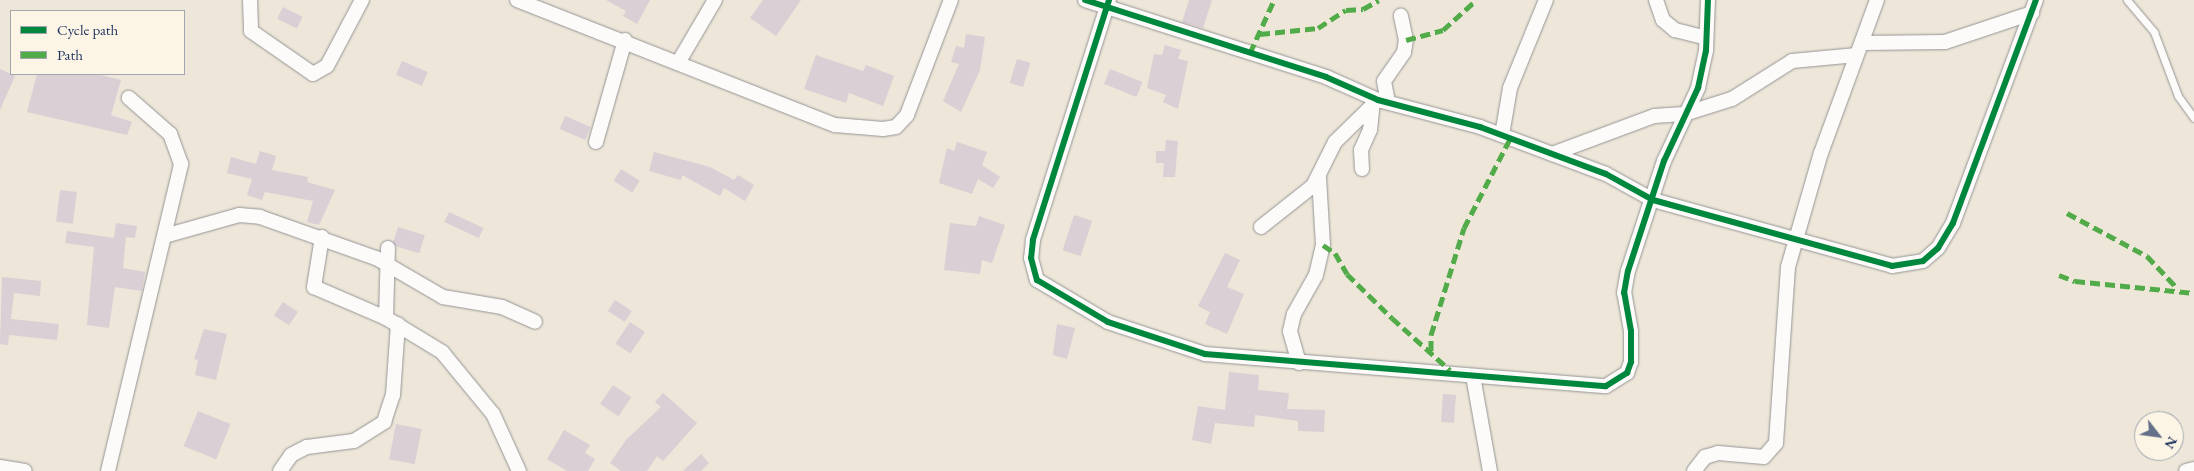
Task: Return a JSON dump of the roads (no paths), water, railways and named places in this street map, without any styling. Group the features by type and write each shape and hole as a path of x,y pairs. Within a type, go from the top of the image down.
{"street":[{"path":"250,0 251,31 313,74 331,61 362,0"},
{"path":"517,0 625,40 678,64 835,125 896,127 907,114 950,0"},
{"path":"678,64 715,0"},
{"path":"1085,0 1109,4 1326,77 1379,104 1502,135 1606,174 1653,200 1892,266 1923,261 1938,248 1980,160 2034,7"},
{"path":"1502,135 1510,88 1546,0"},
{"path":"1656,0 1663,20 1675,30 1706,38"},
{"path":"1109,4 1033,240 1030,258 1037,280 1108,322 1205,354 1606,386 1627,373 1632,349 1624,293 1653,200 1684,114 1698,88 1706,38 1708,0"},
{"path":"1694,471 1705,456 1718,453 1764,457 1776,443 1781,419 1781,322 1796,239 1877,0"},
{"path":"1552,154 1654,116 1684,114 1732,99 1792,61 1859,49 1945,42 2034,7"},
{"path":"1362,169 1361,150 1379,104 1384,81 1404,52 1406,40 1401,16"},
{"path":"596,142 625,40"},
{"path":"108,471 168,235 181,172 180,153 170,134 128,98"},
{"path":"1261,226 1319,177 1335,142 1379,104"},
{"path":"1299,363 1290,331 1294,314 1316,275 1323,245 1319,177"},
{"path":"168,235 239,215 322,237 386,264 443,297 502,307 535,322"},
{"path":"322,237 314,287 392,321 442,352 460,370 492,414 519,471"},
{"path":"280,471 285,460 299,451 354,441 384,422 394,395 392,321 386,264 388,248"},
{"path":"1473,376 1490,471"},
{"path":"0,467 25,471"},
{"path":"2186,471 2194,469"}],"lane":[{"path":"2127,0 2154,32 2178,96 2194,118"}]}
